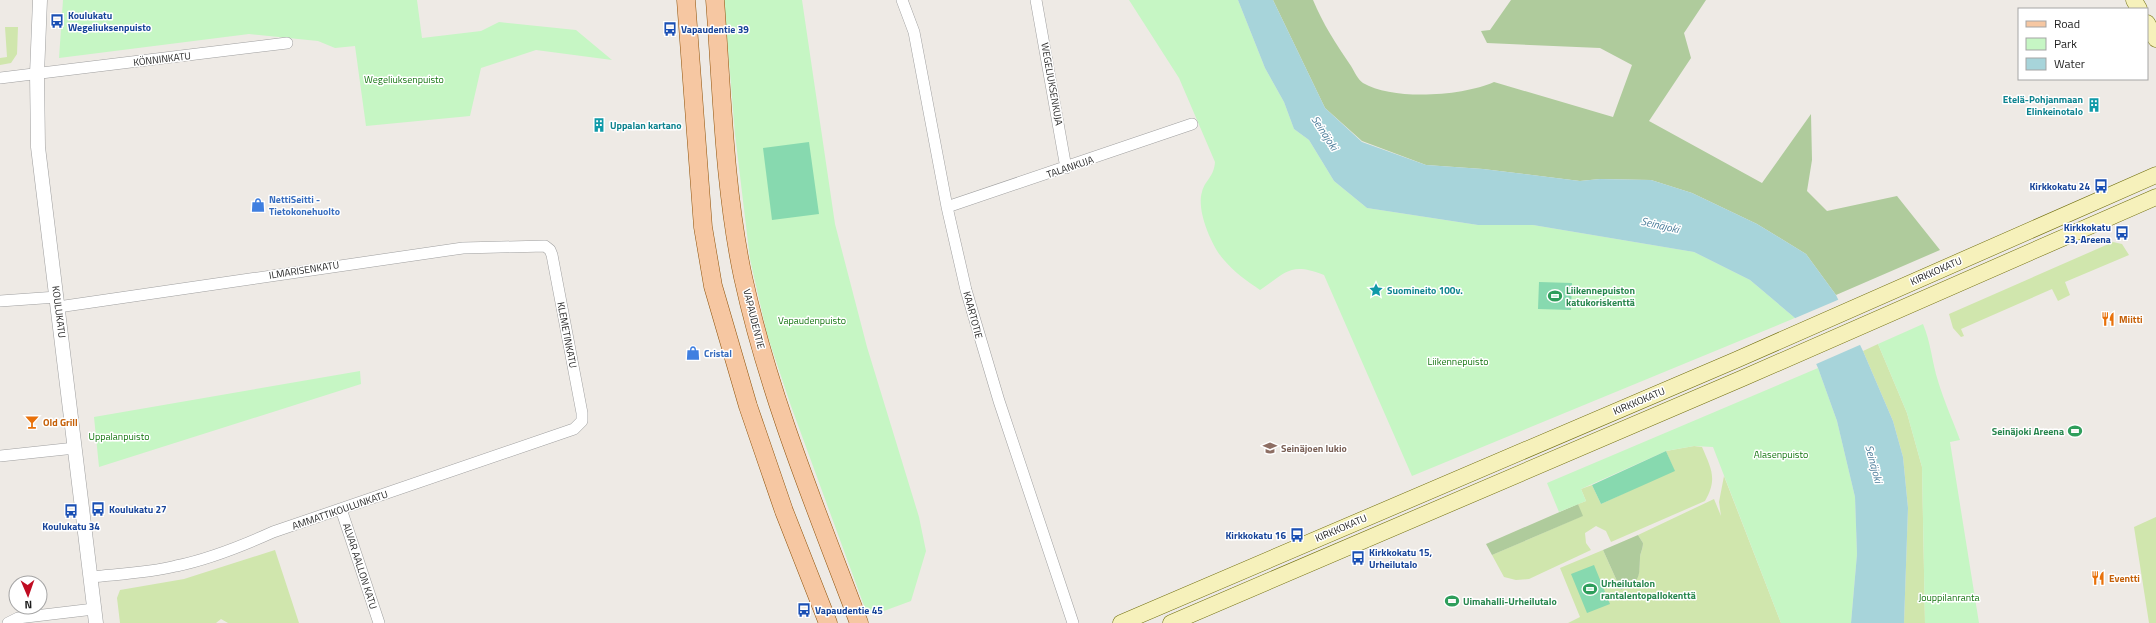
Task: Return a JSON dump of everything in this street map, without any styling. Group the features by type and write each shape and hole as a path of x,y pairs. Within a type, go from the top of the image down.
{"main road":[{"path":"686,0 703,227 713,286 748,406 784,511 828,623"},
{"name":"VAPAUDENTIE","path":"715,0 731,206 743,276 757,333 777,401 859,623"},
{"path":"2148,25 2156,39"},
{"name":"KIRKKOKATU","path":"1120,623 1736,360 1878,296 2156,175"},
{"name":"KIRKKOKATU","path":"1171,623 1743,378 2156,197"}],"street":[{"name":"KOULUKATU","path":"40,0 37,74 38,147 96,623"},
{"name":"KAARTOTIE","path":"902,0 914,32 947,207 984,356 1036,518 1073,623"},
{"name":"WEGELIUKSENKUJA","path":"1036,0 1066,168"},
{"name":"KÖNNINKATU","path":"0,78 287,43"},
{"name":"TALANKUJA","path":"947,207 1066,168 1192,124"},
{"name":"ILMARISENKATU","path":"0,301 57,302 463,248 534,244 545,246 550,250"},
{"name":"KLEMETINKATU","path":"550,250 582,413 582,421"},
{"name":"AMMATTIKOULUNKATU","path":"91,577 145,572 176,566 241,547 273,532 574,430 582,421"},
{"path":"0,456 75,448"},
{"name":"ALVAR AALLON KATU","path":"341,509 379,623"},
{"path":"8,623 18,618 94,609"}],"green space":[{"name":"Wegeliuksenpuisto","path":"63,0 417,0 422,38 481,31 499,22 576,30 612,60 536,50 481,68 470,116 366,126 355,46 335,48 318,41 249,34 59,58"},
{"name":"Vapaudenpuisto","path":"724,0 802,0 835,224 867,347 919,517 926,551 911,601 881,612 866,611 791,406 767,334 750,259 735,134"},
{"name":"Liikennepuisto","path":"1129,0 1238,0 1265,68 1284,102 1294,129 1309,140 1334,181 1367,208 1478,225 1533,225 1694,252 1750,280 1795,318 1412,476 1324,275 1313,271 1296,269 1283,274 1260,290 1232,268 1219,254 1206,228 1201,208 1203,188 1213,171 1215,162 1179,78"},
{"path":"1273,0 1313,0 1330,34 1358,78 1361,82 1376,89 1409,94 1447,93 1465,91 1494,82 1613,117 1632,65 1600,48 1487,43 1481,31 1490,30 1511,0 1706,0 1684,33 1691,58 1649,121 1762,183 1811,114 1812,160 1807,191 1827,211 1897,196 1940,250 1836,295 1806,254 1757,224 1692,193 1651,180 1600,179 1580,181 1483,169 1426,165 1362,141 1325,108"},
{"path":"5,27 18,27 17,54 11,63 0,65 0,58 7,57"},
{"path":"809,142 819,214 772,220 763,148"},
{"path":"2113,242 2122,244 2129,255 2065,282 2070,295 2058,301 2052,289 1961,329 1964,336 1961,337 1953,328 1949,314"},
{"name":"Liikennepuiston katukoriskenttä","path":"1539,282 1572,283 1571,310 1538,309"},
{"name":"Jouppilanranta","path":"1923,324 1928,338 1940,388 1960,440 1950,442 1979,623 1925,623 1922,467 1907,413 1878,344"},
{"path":"1878,344 1907,413 1922,467 1925,623 1904,623 1908,508 1903,457 1893,421 1863,351"},
{"name":"Alasenpuisto","path":"1818,368 1837,421 1855,497 1857,554 1851,623 1781,623 1713,447 1694,446 1666,451 1581,489 1586,501 1559,512 1547,483"},
{"name":"Uppalanpuisto","path":"360,371 361,384 99,467 94,417"},
{"path":"1694,446 1702,447 1712,474 1711,486 1705,501 1611,542 1606,531 1596,526 1585,533 1586,543 1591,550 1529,579 1516,580 1504,577 1492,555 1582,516 1578,504 1586,501 1581,489 1592,485 1601,504 1674,470 1666,451"},
{"path":"1666,451 1675,471 1601,504 1592,485"},
{"path":"1724,476 1781,623 1568,623 1580,617 1560,568 1603,550 1621,590 1635,581 1638,575 1643,543 1638,535 1714,499 1721,516 1719,502"},
{"path":"1578,504 1583,516 1492,555 1486,544"},
{"path":"2156,517 2156,623 2149,623 2134,527"},
{"path":"1638,535 1643,543 1640,556 1639,575 1632,584 1621,590 1603,550"},
{"path":"275,550 299,623 228,623 221,619 216,623 120,623 117,598 120,590 184,579"},
{"name":"Urheilutalon rantalentopallokenttä","path":"1594,565 1610,604 1587,613 1571,574"}],"water":[{"name":"Seinäjoki","path":"1238,0 1273,0 1325,108 1362,142 1426,165 1483,169 1580,181 1600,179 1651,180 1692,193 1757,224 1806,254 1836,295 1863,351 1893,421 1903,457 1908,508 1904,623 1851,623 1857,554 1855,497 1837,421 1818,368 1795,318 1750,280 1694,252 1533,225 1478,225 1367,208 1334,181 1309,140 1294,129 1284,102 1265,68"}],"pier":[{"path":"1840,299 1862,344 1814,365 1793,319"}],"place":[{"name":"Koulukatu Wegeliuksenpuisto","path":"57,21"},
{"name":"Vapaudentie 39","path":"670,29"},
{"name":"Etelä-Pohjanmaan Elinkeinotalo","path":"2094,105"},
{"name":"Uppalan kartano","path":"599,125"},
{"name":"Kirkkokatu 24","path":"2101,186"},
{"name":"NettiSeitti - Tietokonehuolto","path":"258,205"},
{"name":"Kirkkokatu 23, Areena","path":"2122,233"},
{"name":"Suomineito 100v.","path":"1376,290"},
{"name":"Liikennepuiston katukoriskenttä","path":"1555,296"},
{"name":"Miitti","path":"2108,319"},
{"name":"Cristal","path":"693,353"},
{"name":"Old Grill","path":"32,422"},
{"name":"Seinäjoki Areena","path":"2075,431"},
{"name":"Seinäjoen lukio","path":"1270,448"},
{"name":"Koulukatu 27","path":"98,509"},
{"name":"Koulukatu 34","path":"71,511"},
{"name":"Kirkkokatu 16","path":"1297,535"},
{"name":"Kirkkokatu 15, Urheilutalo","path":"1358,558"},
{"name":"Eventti","path":"2098,578"},
{"name":"Urheilutalon rantalentopallokenttä","path":"1590,589"},
{"name":"Uimahalli-Urheilutalo","path":"1452,601"},
{"name":"Vapaudentie 45","path":"804,610"}]}
